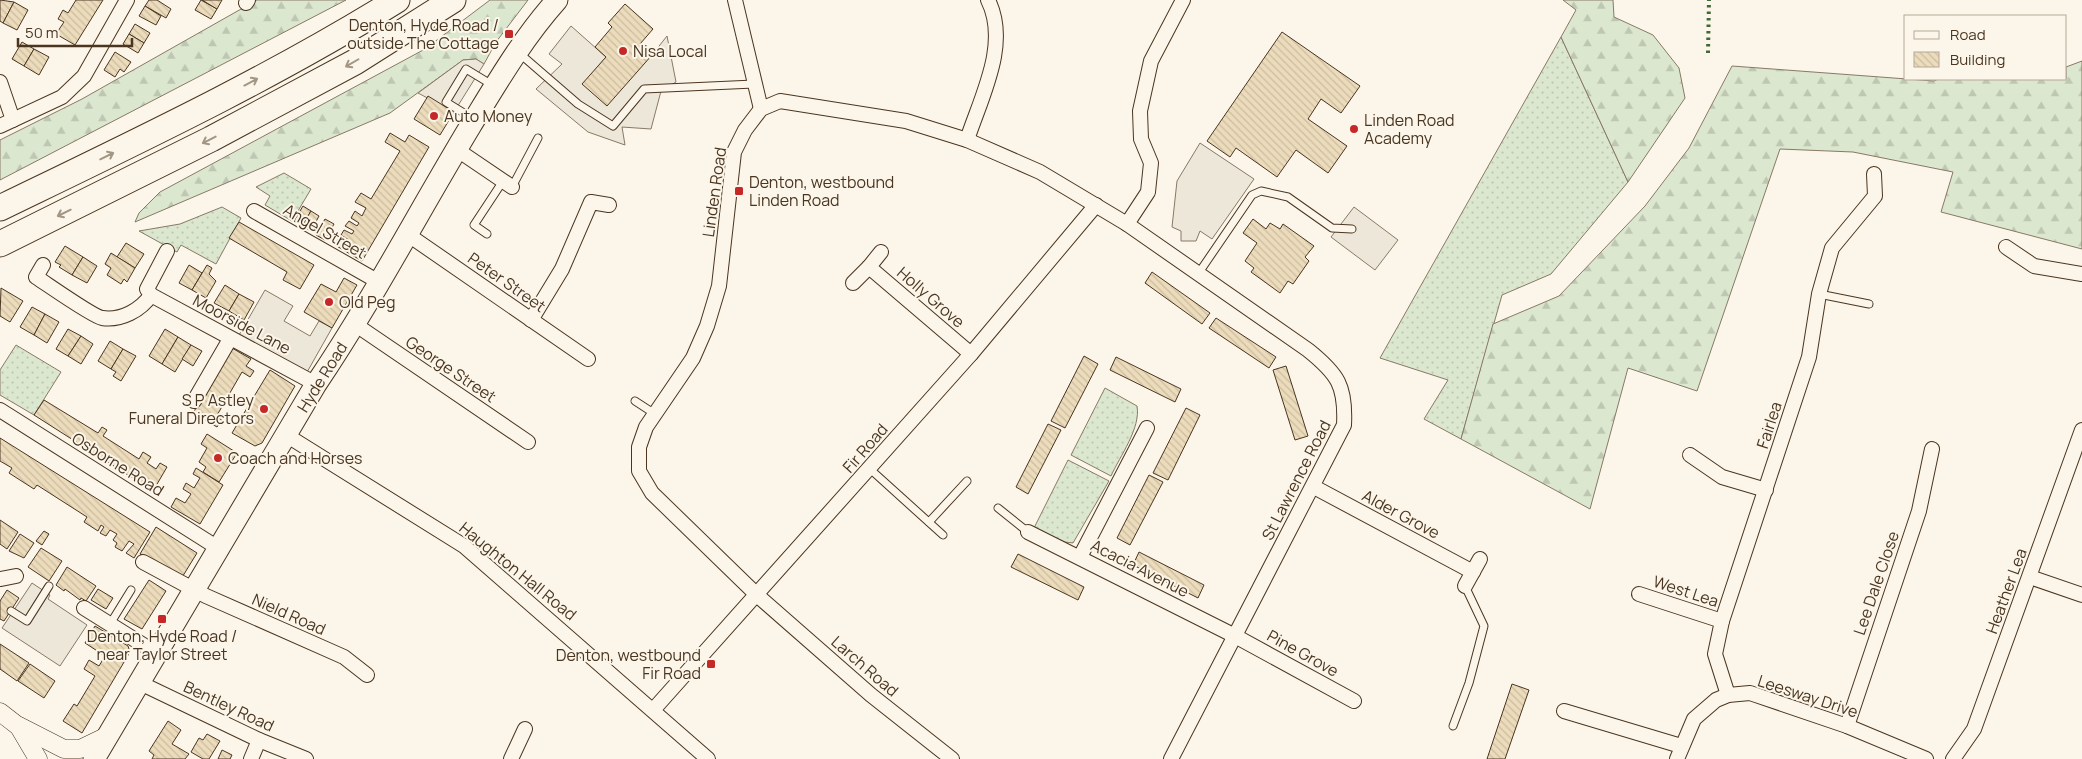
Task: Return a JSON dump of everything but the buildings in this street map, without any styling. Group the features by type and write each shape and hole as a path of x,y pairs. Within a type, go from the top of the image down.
{"highway":[{"path":"0,208 138,141 344,33 397,0"},
{"path":"0,244 211,139 355,62 453,0"}],"main road":[{"name":"Hyde Road","path":"94,759 316,384 356,325 406,234 494,86 516,51 557,0"}],"street":[{"path":"0,126 62,97 84,76 127,0"},
{"path":"735,0 761,109 780,101 826,107 906,121 967,140 1040,172 1132,229 1148,192 1151,163 1141,139 1140,111 1151,61 1184,0"},
{"path":"967,140 991,66 998,31 988,0"},
{"path":"0,82 13,120"},
{"name":"Linden Road","path":"758,596 652,493 639,471 639,447 646,427 693,358 707,326 719,286 734,152 745,130 761,109"},
{"path":"456,150 508,184"},
{"name":"Fairlea","path":"1728,695 1715,654 1722,621 1809,357 1819,294 1832,248 1875,196 1874,174"},
{"path":"531,320 562,269 591,202 609,205"},
{"name":"Fir Road","path":"654,709 758,596 971,354 1096,205"},
{"name":"Angel Street","path":"254,211 379,282"},
{"name":"St Lawrence Road","path":"1132,229 1308,350 1332,369 1341,390 1345,407 1344,425 1314,487 1171,759"},
{"name":"Peter Street","path":"406,234 588,359"},
{"path":"2006,248 2034,266 2082,274"},
{"path":"43,265 36,277 100,318 120,318 145,305 151,295 147,289 167,251"},
{"path":"853,283 881,252"},
{"name":"Holly Grove","path":"868,267 971,354"},
{"name":"Moorside Lane","path":"151,295 316,384"},
{"name":"George Street","path":"356,325 528,442"},
{"path":"194,401 230,339"},
{"name":"Osborne Road","path":"0,410 218,548"},
{"path":"1080,557 1147,428"},
{"name":"Heather Lea","path":"1953,759 1974,729 2082,430"},
{"name":"Haughton Hall Road","path":"286,435 464,546 654,709 708,759"},
{"name":"Lee Dale Close","path":"1847,726 1919,510 1932,449"},
{"path":"1690,455 1722,477 1766,490"},
{"name":"Alder Grove","path":"1314,487 1473,572"},
{"name":"Acacia Avenue","path":"1028,532 1235,636"},
{"path":"1465,586 1480,559"},
{"name":"Nield Road","path":"143,562 194,589 344,657 367,674"},
{"path":"0,578 16,576"},
{"path":"2030,577 2082,595"},
{"name":"West Lea","path":"1639,594 1722,621"},
{"name":"Larch Road","path":"758,596 871,695 952,759"},
{"path":"84,608 156,653"},
{"name":"Pine Grove","path":"1235,636 1354,701"},
{"name":"Bentley Road","path":"138,682 259,740 306,759"},
{"name":"Leesway Drive","path":"1679,752 1694,719 1716,700 1728,695 1750,693 1847,726 1926,759"},
{"path":"1564,710 1679,752"},
{"path":"0,712 58,759"},
{"path":"19,726 64,748 80,749 107,736"},
{"path":"19,726 38,759"},
{"path":"511,759 525,729"},
{"path":"251,759 259,740"}],"lane":[{"path":"516,51 578,104 613,126 644,89 754,84"},
{"path":"475,119 446,102 466,69 494,86"},
{"path":"487,234 474,225 508,184 538,138"},
{"path":"1198,274 1252,195 1260,191 1288,197 1332,228 1352,229"},
{"path":"1819,294 1869,304"},
{"path":"636,401 655,414"},
{"path":"870,469 943,535"},
{"path":"929,522 967,481"},
{"path":"998,508 1028,532"},
{"path":"11,611 27,621 49,586"},
{"path":"1453,726 1469,683 1484,626 1465,586"},
{"path":"110,624 131,590"}],"green space":[{"path":"257,0 346,0 0,180 0,140 82,99"},
{"path":"490,0 528,0 496,42 484,64 476,59 463,60 390,113 135,222 139,213 160,192 425,49"},
{"path":"1563,0 1613,0 1614,17 1653,35 1679,68 1685,98 1628,182 1561,37 1576,10"},
{"path":"1561,37 1628,182 1551,274 1502,295 1461,439 1424,419 1448,380 1380,358"},
{"path":"2082,61 2082,249 1941,212 1953,172 1853,152 1780,149 1697,391 1628,368 1590,509 1461,439 1493,324 1559,296 1645,206 1689,148 1732,66 1934,81 2067,80 2067,67"},
{"path":"284,173 311,189 292,221 265,205 270,196 256,187"},
{"path":"222,207 241,218 216,264 181,245 177,252 139,231 180,224"},
{"path":"16,345 61,372 34,415 0,395 0,370"},
{"path":"1105,388 1137,406 1136,423 1133,433 1111,476 1071,455"},
{"path":"1068,460 1109,481 1073,543 1065,542 1034,528"}],"shaded area":[{"path":"571,26 606,57 583,84 652,55 667,36 676,82 661,91 651,129 622,127 625,145 588,132 536,89 562,64 549,54"},
{"path":"476,59 484,64 454,112 418,93 463,60"},
{"path":"1200,143 1254,179 1212,239 1200,231 1196,241 1181,241 1181,231 1172,227 1177,181"},
{"path":"1354,207 1398,240 1375,270 1331,237"},
{"path":"265,290 293,306 284,321 310,336 319,321 332,328 306,374 239,335"},
{"path":"32,583 50,595 48,599 87,625 60,666 2,628"}],"hedge":[{"path":"1708,53 1709,0"}],"place":[{"name":"Denton, Hyde Road / outside The Cottage","path":"509,34"},
{"name":"Nisa Local","path":"623,51"},
{"name":"Auto Money","path":"434,116"},
{"name":"Linden Road Academy","path":"1354,129"},
{"name":"Denton, westbound Linden Road","path":"739,191"},
{"name":"Old Peg","path":"329,302"},
{"name":"S P Astley Funeral Directors","path":"264,409"},
{"name":"Coach and Horses","path":"218,458"},
{"name":"Denton, Hyde Road / near Taylor Street","path":"162,619"},
{"name":"Denton, westbound Fir Road","path":"711,664"}]}
